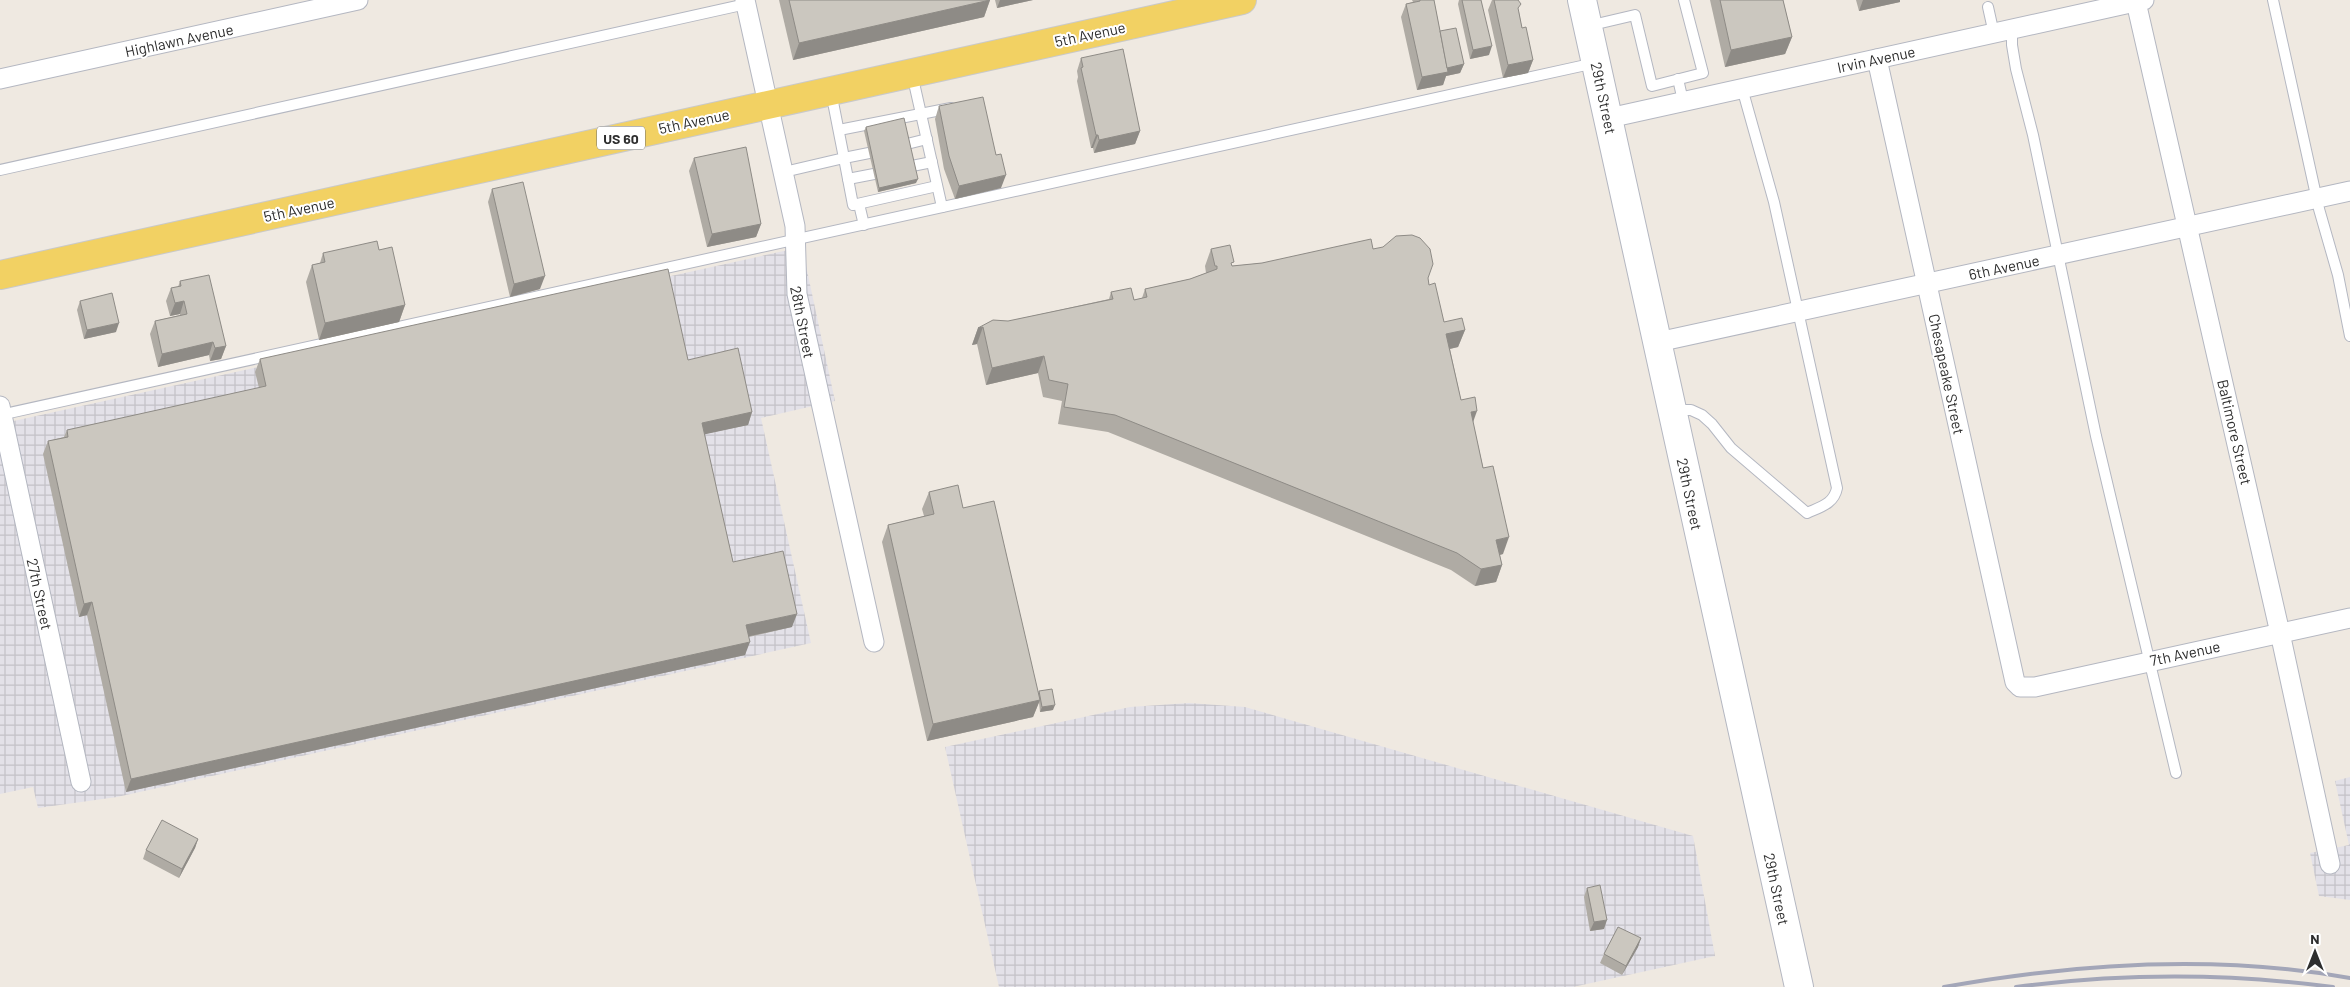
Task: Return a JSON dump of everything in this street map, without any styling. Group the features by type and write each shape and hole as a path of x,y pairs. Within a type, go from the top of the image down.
{"main road":[{"name":"5th Avenue","path":"0,275 1242,0"},
{"name":"29th Street","path":"1585,13 1782,917 1799,987"}],"street":[{"name":"Highlawn Avenue","path":"0,79 358,0"},
{"name":"Irvin Avenue","path":"1608,118 2140,1"},
{"name":"Baltimore Street","path":"2140,1 2188,226 2330,864"},
{"name":"28th Street","path":"745,2 795,226 797,294 874,642"},
{"name":"Chesapeake Street","path":"1877,59 2013,676 2020,687"},
{"name":"6th Avenue","path":"1658,342 2350,191"},
{"name":"27th Street","path":"1,412 81,782"},
{"name":"7th Avenue","path":"2020,687 2035,687 2350,618"}],"lane":[{"path":"1585,13 1635,15 1652,86 1703,73 1684,0"},
{"path":"2273,0 2316,198 2338,275 2350,336"},
{"path":"0,170 745,2"},
{"path":"1988,7 2003,32 2016,69 2120,542 2176,773"},
{"path":"1,412 796,240 1596,62"},
{"path":"912,73 942,207"},
{"path":"1678,79 1683,101"},
{"path":"1672,410 1691,410 1702,415 1712,424 1730,448 1806,512 1831,501 1836,495 1837,488 1834,473 1799,312 1762,154 1742,88"},
{"path":"830,91 853,205 937,186"},
{"path":"839,130 963,105"},
{"path":"907,144 927,139"},
{"path":"784,172 869,153"},
{"path":"912,166 932,162"},
{"path":"848,179 874,174"},
{"path":"859,204 864,225"}],"shaded area":[{"path":"802,247 835,401 761,418 811,643 117,797 38,808 33,787 0,794 0,424"},
{"path":"1189,703 1245,707 1693,836 1715,956 1573,987 999,987 945,747 1130,707"},
{"path":"2350,777 2350,900 2319,896 2310,853 2349,845 2335,781"}],"building":[{"path":"789,0 990,0 799,43"},
{"path":"1420,0 1434,0 1448,72 1422,77 1406,4"},
{"path":"1462,0 1481,0 1492,46 1473,50"},
{"path":"1494,0 1518,0 1521,4 1518,8 1522,28 1526,27 1533,60 1508,65"},
{"path":"1720,0 1783,0 1792,37 1731,50"},
{"path":"1456,28 1464,64 1447,68 1440,31"},
{"path":"1123,49 1140,131 1099,140 1098,135 1096,135 1081,68 1083,67 1081,58"},
{"path":"983,97 996,155 1001,154 1006,175 959,186 949,156 939,106"},
{"path":"904,118 918,179 879,188 866,127"},
{"path":"746,147 761,224 712,234 694,158"},
{"path":"523,182 545,276 514,284 492,189"},
{"path":"1412,235 1420,238 1430,249 1433,264 1428,278 1429,285 1435,283 1444,322 1462,318 1465,330 1446,334 1461,400 1475,397 1477,411 1471,412 1483,468 1493,466 1509,537 1496,540 1502,565 1481,569 1457,553 1115,415 1064,407 1068,384 1049,380 1044,356 992,368 983,327 978,328 993,320 1008,321 1113,299 1111,292 1131,288 1134,300 1147,297 1145,289 1190,279 1217,269 1211,249 1230,245 1234,262 1231,263 1232,266 1262,263 1371,239 1373,249 1383,247 1396,236"},
{"path":"377,241 379,250 392,247 405,305 325,323 312,265 325,262 323,253"},
{"path":"668,269 688,360 738,348 752,412 702,423 733,562 783,551 797,614 746,625 750,642 131,779 92,602 84,604 48,441 68,437 67,430 266,386 260,359"},
{"path":"209,275 226,346 215,348 213,342 162,354 155,321 187,314 184,301 175,303 171,288 181,286 180,281"},
{"path":"112,293 119,323 87,330 80,301"},
{"path":"958,485 963,508 994,501 1040,700 933,724 888,525 934,514 929,492"},
{"path":"1052,689 1055,705 1042,707 1039,691"},
{"path":"162,820 198,839 182,869 146,850"},
{"path":"1600,885 1607,920 1594,922 1587,888"},
{"path":"1618,927 1641,938 1626,966 1604,954"}],"railway":[{"path":"1944,987 2045,972 2147,964 2248,966 2350,978"},
{"path":"2016,987 2096,979 2175,976 2254,979 2333,987"}]}
